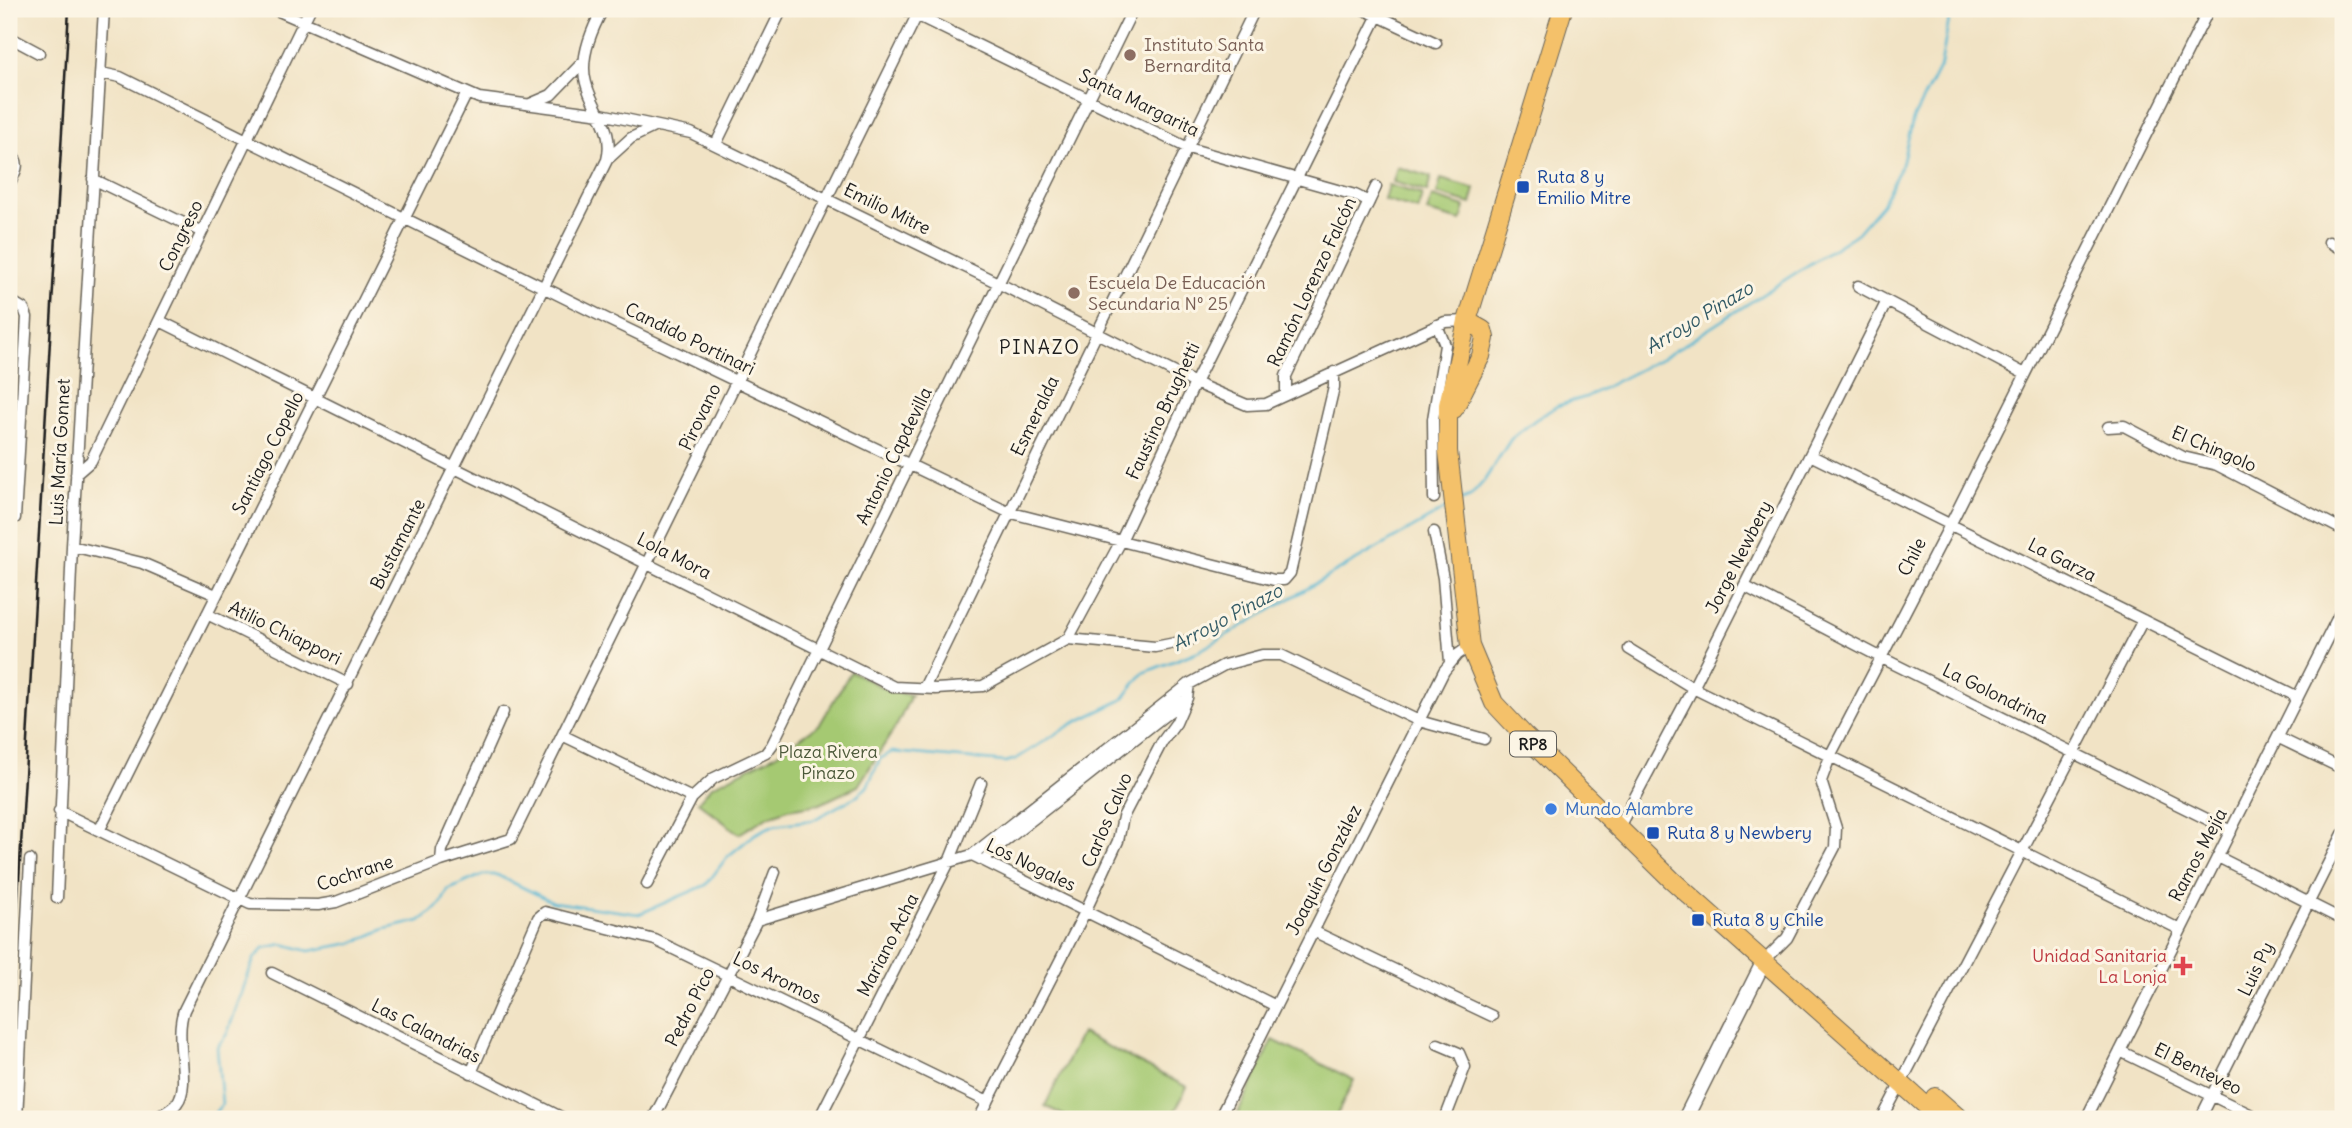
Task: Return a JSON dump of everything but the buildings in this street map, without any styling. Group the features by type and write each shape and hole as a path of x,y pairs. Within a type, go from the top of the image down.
{"main road":[{"path":"1468,321 1563,9"},
{"name":"RP8","path":"1468,321 1483,330 1484,346 1447,422 1452,492 1470,646 1494,702 1672,880 1767,957 1904,1078 1960,1119"},
{"name":"RP8","path":"1904,1078 1941,1119"}],"street":[{"name":"Luis María Gonnet","path":"57,898 72,546 104,9"},
{"name":"Emilio Mitre","path":"274,9 467,93 601,114 691,133 1195,383 1247,405 1266,404 1437,325 1454,320 1468,321"},
{"name":"Congreso","path":"76,474 91,461 310,9"},
{"name":"Bustamante","path":"155,1119 172,1108 182,1095 178,1045 181,1019 607,160 611,146 601,114 586,82 584,61 594,24 603,9"},
{"path":"716,144 782,9"},
{"name":"Santa Margarita","path":"904,9 919,12 1188,148 1355,195 1368,202"},
{"name":"Antonio Capdevilla","path":"647,884 692,798 714,778 766,752 772,746 1133,9"},
{"name":"Esmeralda","path":"923,688 1255,9"},
{"path":"1363,9 1379,12 1436,43"},
{"path":"2194,9 2207,12"},
{"name":"Pirovano","path":"511,839 919,12"},
{"name":"Faustino Brughetti","path":"1068,639 1121,541 1195,383 1379,12"},
{"name":"Chile","path":"1685,1119 1767,957 1787,938 1835,847 1836,828 1821,782 1831,754 1950,525 2207,12"},
{"path":"9,37 39,52"},
{"path":"530,104 551,95 584,61"},
{"name":"Candido Portinari","path":"101,73 120,77 908,466 1008,512 1121,541 1284,580 1290,573 1314,476 1334,387 1334,372"},
{"name":"Santiago Copello","path":"100,830 467,93"},
{"path":"607,160 631,138 656,126"},
{"path":"9,184 18,167 11,155"},
{"path":"93,179 202,232"},
{"name":"Ramón Lorenzo Falcón","path":"1286,394 1286,376 1376,187"},
{"path":"2329,242 2343,250"},
{"path":"1858,286 2025,374"},
{"path":"9,300 24,309 27,317 14,422 12,518"},
{"name":"Jorge Newbery","path":"1619,827 1693,688 1887,301"},
{"name":"Lola Mora","path":"160,321 454,470 649,563 894,687 983,687 1068,639"},
{"path":"1434,498 1433,419 1445,345 1437,325"},
{"name":"El Chingolo","path":"2108,426 2124,426 2183,457 2217,465 2343,530"},
{"name":"La Garza","path":"1810,455 2298,697"},
{"path":"1434,532 1443,578 1451,662"},
{"name":"Atilio Chiappori","path":"72,546 142,564 216,595"},
{"name":"La Golondrina","path":"1744,586 1882,658 2231,831"},
{"name":"Ramos Mejía","path":"2086,1119 2179,929 2279,738 2343,607"},
{"name":"Atilio Chiappori","path":"207,614 348,684"},
{"path":"1882,1119 2024,853 2143,620"},
{"path":"1068,639 1155,647 1190,640"},
{"name":"Joaquín González","path":"1220,1119 1419,721 1451,662 1470,646"},
{"path":"1629,649 1693,688 1831,754 2179,929"},
{"path":"972,855 1189,684 1224,665 1262,655 1281,655 1419,721 1484,739"},
{"name":"Carlos Calvo","path":"979,1119 1085,912 1118,842 1123,817 1187,698 1189,684"},
{"path":"984,861 990,853 1187,698"},
{"path":"441,861 442,850 503,712"},
{"path":"564,736 692,798"},
{"path":"2279,738 2343,769"},
{"name":"Mariano Acha","path":"819,1119 949,862 981,783"},
{"name":"Cochrane","path":"59,811 250,904 326,904 441,861 511,839"},
{"name":"Luis Py","path":"2200,1119 2343,834"},
{"name":"Los Nogales","path":"757,920 972,855 1276,1006"},
{"path":"2218,857 2343,919"},
{"path":"17,1119 30,860"},
{"name":"Pedro Pico","path":"653,1119 757,920 775,873"},
{"name":"Los Aromos","path":"471,1073 541,914 638,934 727,974 988,1101"},
{"path":"1313,931 1492,1016"},
{"name":"Las Calandrias","path":"272,973 565,1119"},
{"path":"1438,1044 1459,1054 1465,1066 1445,1119"},
{"name":"El Benteveo","path":"2120,1051 2260,1119"}],"green space":[{"path":"1397,167 1431,177 1427,192 1393,182"},
{"path":"1441,179 1475,189 1471,204 1437,194"},
{"path":"1388,185 1422,195 1418,210 1384,200"},
{"path":"1432,197 1465,207 1461,221 1427,212"},
{"name":"Plaza Rivera Pinazo","path":"851,671 889,691 911,695 898,723 858,786 820,804 788,809 767,817 739,834 698,802 712,786 773,756 820,724"},
{"path":"1081,1033 1187,1087 1171,1119 1071,1119 1045,1106"},
{"path":"1273,1040 1354,1080 1335,1119 1235,1119"}],"waterway":[{"name":"Arroyo Pinazo","path":"1462,500 1470,497 1484,481 1511,439 1535,420 1557,406 1586,397 1668,355 1855,235 1882,204 1902,164 1913,119 1941,64 1951,9"},
{"name":"Arroyo Pinazo","path":"210,1119 222,1104 217,1047 227,1034 254,959 264,948 283,944 309,951 352,943 385,929 420,921 440,906 448,890 482,875 497,875 553,902 639,914 706,885 727,857 755,834 774,825 813,820 855,797 867,787 880,759 892,752 1006,762 1016,759 1072,724 1122,700 1143,673 1199,651 1447,508"}],"railway":[{"path":"9,1055 69,9"}],"place":[{"name":"Instituto Santa Bernardita","path":"1130,55"},
{"name":"Ruta 8 y Emilio Mitre","path":"1523,187"},
{"name":"Escuela De Educación Secundaria Nº 25","path":"1074,293"},
{"name":"Mundo Alambre","path":"1551,809"},
{"name":"Ruta 8 y Newbery","path":"1653,833"},
{"name":"Ruta 8 y Chile","path":"1698,920"},
{"name":"Unidad Sanitaria La Lonja","path":"2183,966"}],"district":[{"name":"PINAZO","path":"1040,347"}]}
